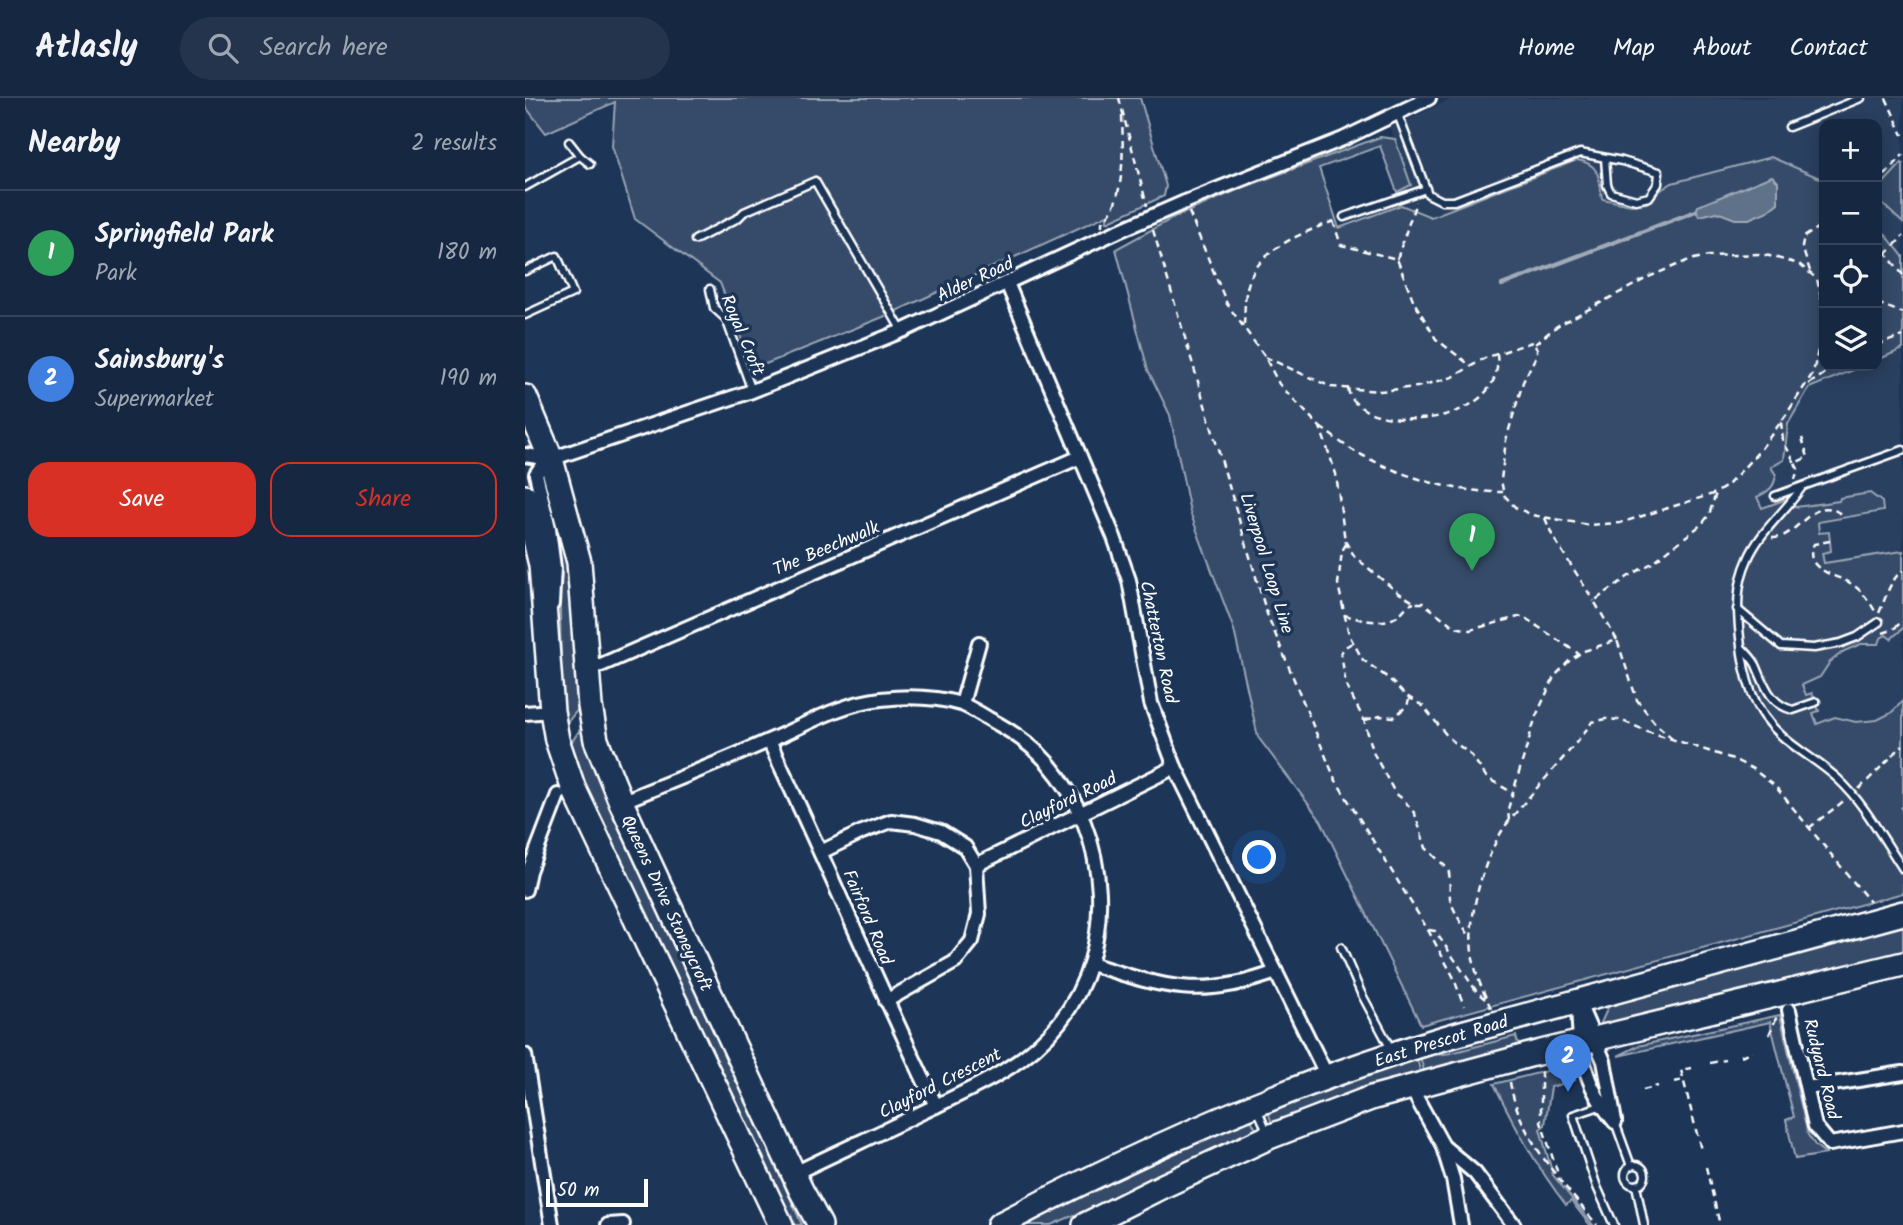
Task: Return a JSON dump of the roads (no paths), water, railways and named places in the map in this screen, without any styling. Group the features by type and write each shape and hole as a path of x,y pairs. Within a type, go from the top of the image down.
{"highway":[{"name":"Queens Drive Stoneycroft","path":"525,397 551,459 579,562 586,667 597,740 621,802 793,1174 820,1225"},
{"name":"Queens Drive Stoneycroft","path":"525,497 541,565 552,711 558,747 573,787 781,1225"},
{"name":"East Prescot Road","path":"999,1225 1125,1162 1327,1076 1499,1023 1903,913"},
{"name":"East Prescot Road","path":"1086,1225 1269,1137 1410,1086 1903,964"}],"street":[{"name":"Alder Road","path":"525,455 551,459 752,391 902,331 1116,232 1343,139 1429,98"},
{"name":"Chatterton Road","path":"1007,283 1114,537 1129,580 1151,703 1175,767 1327,1076"},
{"name":"The Beechwalk","path":"586,667 601,665 1080,457"},
{"path":"548,639 554,568 549,529 536,474 543,464 551,459"},
{"path":"962,704 979,643"},
{"name":"Clayford Crescent","path":"621,802 769,741 834,709 881,699 920,698 962,704 1010,730 1048,763 1081,814 1096,863 1098,919 1091,964 1061,1021 1030,1054 997,1077 793,1174"},
{"path":"525,713 552,711"},
{"name":"Fairford Road","path":"769,741 936,1106"},
{"name":"Clayford Road","path":"975,865 1175,767"},
{"path":"525,890 529,871 558,795"},
{"path":"821,852 891,821 915,824 941,832 965,847 975,865 979,914 972,942 955,962 886,1001"},
{"path":"1091,964 1149,983 1184,989 1221,988 1276,972"},
{"path":"1578,1001 1588,1041 1604,1061 1607,1104"},
{"name":"Rudyard Road","path":"1785,1008 1808,1088 1815,1126 1831,1144 1903,1132"},
{"path":"1588,1041 1583,1064 1615,1122"},
{"path":"525,1055 552,1225"},
{"path":"1808,1088 1903,1073"},
{"path":"1410,1086 1443,1146 1453,1179 1461,1225"},
{"path":"1443,1146 1475,1173 1514,1225"},
{"path":"608,1225 623,1224"}],"lane":[{"path":"1789,127 1861,98"},
{"path":"1397,112 1423,190 1442,201 1454,201 1580,153 1622,160 1659,172 1658,184 1649,197 1636,200 1611,193 1607,185 1605,158"},
{"path":"569,142 590,164"},
{"path":"525,187 580,156"},
{"path":"695,240 738,218 744,212 815,181 902,331"},
{"path":"1343,217 1423,190"},
{"path":"525,271 557,256 573,293 525,315"},
{"name":"Royal Croft","path":"709,289 714,308 726,319 752,391"},
{"path":"1775,496 1903,450"},
{"path":"1800,488 1792,502 1763,534 1744,568 1737,608 1743,670 1748,688 1762,713 1782,737 1837,778 1853,794 1903,869"},
{"path":"1737,608 1781,646 1814,648 1841,643 1879,622"},
{"path":"1741,646 1755,663 1762,682 1777,703 1793,710 1816,702"},
{"path":"1341,947 1361,993 1393,1054"},
{"path":"1607,1104 1573,1115 1597,1187 1614,1225"},
{"path":"1256,1105 1269,1137"},
{"path":"1615,1122 1631,1166"},
{"path":"1631,1166 1640,1167 1645,1174 1642,1183 1630,1184 1625,1180 1625,1173 1631,1166"},
{"path":"1636,1185 1644,1225"}],"waterway":[{"path":"1502,285 1696,211"}],"place":[{"name":"Springfield Park","path":"1472,571"},
{"name":"Sainsbury's","path":"1568,1092"}]}
